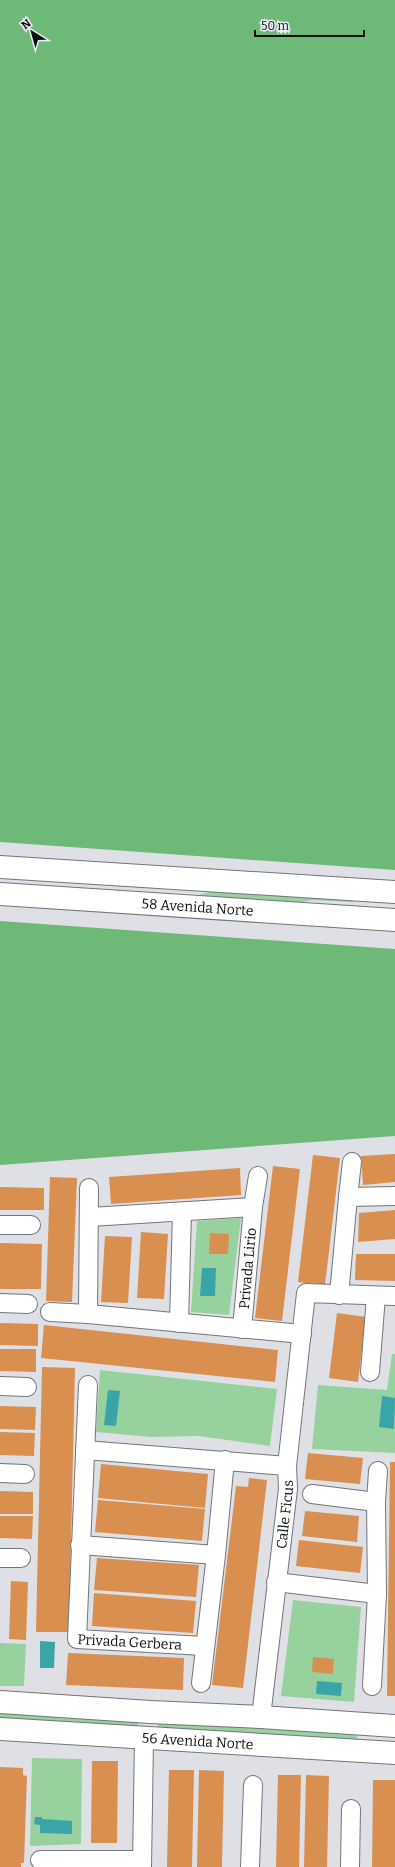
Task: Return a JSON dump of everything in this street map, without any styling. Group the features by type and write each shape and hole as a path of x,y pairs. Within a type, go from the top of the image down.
{"main road":[{"name":"58 Avenida Norte","path":"0,867 386,891"},
{"path":"93,901 94,873"},
{"path":"385,919 386,891"},
{"name":"58 Avenida Norte","path":"0,894 385,919"},
{"name":"56 Avenida Norte","path":"0,1702 384,1725"},
{"path":"144,1739 150,1712"},
{"path":"371,1752 384,1725"},
{"name":"56 Avenida Norte","path":"0,1729 144,1739 395,1753"}],"street":[{"path":"352,1162 339,1295 395,1296"},
{"name":"Privada Lirio","path":"242,1329 253,1207 258,1176"},
{"path":"88,1314 90,1217 89,1188"},
{"path":"348,1197 395,1196"},
{"name":"Privada Lirio","path":"90,1217 253,1207"},
{"path":"179,1323 182,1212"},
{"path":"0,1225 31,1225"},
{"name":"Calle Ficus","path":"261,1717 284,1583 288,1466 306,1293 339,1295"},
{"path":"370,1372 376,1296"},
{"path":"0,1303 28,1304"},
{"name":"Privada Lirio","path":"50,1312 88,1314 302,1334"},
{"name":"Privada Gerbera","path":"88,1385 77,1639 204,1646"},
{"path":"0,1386 27,1387"},
{"path":"85,1450 288,1466"},
{"name":"Privada Gerbera","path":"201,1684 225,1460"},
{"path":"372,1686 377,1594 376,1502 378,1472"},
{"path":"0,1473 24,1474"},
{"path":"312,1494 376,1502"},
{"path":"80,1545 216,1555"},
{"path":"0,1558 21,1558"},
{"path":"284,1583 377,1594"},
{"path":"40,1860 142,1864 144,1739"},
{"path":"250,1867 253,1785"},
{"path":"350,1867 351,1808"}],"green space":[{"path":"0,0 395,0 395,870 0,842"},
{"path":"213,891 353,900 353,902 312,900 294,904 196,896"},
{"path":"0,921 395,949 395,1136 0,1165"},
{"path":"241,1218 229,1315 191,1312 197,1221"},
{"path":"392,1354 395,1354 395,1453 312,1449 318,1385 387,1390"},
{"path":"100,1370 277,1389 270,1446 199,1436 151,1437 96,1432"},
{"path":"293,1600 361,1607 354,1702 281,1696"},
{"path":"0,1643 26,1644 24,1686 0,1686"},
{"path":"0,1710 138,1721 138,1726 0,1723"},
{"path":"158,1722 354,1731 357,1735 357,1741 157,1728"},
{"path":"32,1758 82,1759 81,1844 30,1846"}],"water":[{"path":"202,1268 216,1268 215,1296 200,1296"},
{"path":"108,1390 120,1391 116,1426 104,1425"},
{"path":"382,1396 395,1398 394,1429 379,1427"},
{"path":"40,1641 55,1642 54,1668 40,1668"},
{"path":"317,1681 342,1683 341,1696 316,1694"},
{"path":"35,1817 42,1817 42,1819 72,1821 72,1834 40,1833 40,1825 34,1824"}],"building":[{"path":"395,1154 395,1182 363,1185 361,1156"},
{"path":"313,1155 340,1158 325,1285 298,1282"},
{"path":"273,1166 300,1169 282,1321 255,1318"},
{"path":"240,1168 241,1195 111,1204 109,1177"},
{"path":"50,1177 77,1178 72,1302 46,1301"},
{"path":"0,1187 44,1188 44,1210 0,1210"},
{"path":"395,1210 395,1239 358,1242 359,1213"},
{"path":"141,1232 168,1234 164,1299 137,1298"},
{"path":"210,1233 229,1234 228,1254 209,1254"},
{"path":"105,1236 132,1237 128,1303 101,1302"},
{"path":"0,1243 42,1244 41,1289 0,1289"},
{"path":"356,1254 395,1254 395,1281 355,1280"},
{"path":"337,1313 366,1317 358,1382 329,1378"},
{"path":"0,1323 38,1324 38,1346 0,1345"},
{"path":"44,1325 278,1350 275,1382 41,1358"},
{"path":"0,1349 36,1349 36,1372 0,1371"},
{"path":"42,1367 75,1368 69,1632 36,1632"},
{"path":"0,1406 36,1407 35,1430 0,1429"},
{"path":"0,1432 35,1433 34,1456 0,1455"},
{"path":"308,1453 363,1458 360,1484 305,1479"},
{"path":"390,1462 395,1462 395,1696 387,1696"},
{"path":"101,1464 208,1474 205,1508 98,1498"},
{"path":"249,1478 267,1480 243,1688 212,1685 236,1486 248,1487"},
{"path":"0,1491 33,1492 33,1514 0,1514"},
{"path":"98,1500 205,1509 202,1541 95,1532"},
{"path":"305,1511 359,1516 357,1542 302,1536"},
{"path":"0,1516 33,1516 32,1539 0,1538"},
{"path":"299,1540 363,1547 360,1573 296,1566"},
{"path":"97,1558 199,1565 196,1597 94,1590"},
{"path":"11,1581 28,1582 26,1640 9,1639"},
{"path":"94,1593 196,1601 193,1633 92,1626"},
{"path":"68,1653 184,1658 183,1690 66,1685"},
{"path":"313,1657 334,1659 333,1674 312,1672"},
{"path":"92,1761 118,1761 117,1843 91,1843"},
{"path":"0,1767 23,1768 23,1775 27,1776 24,1863 21,1863 21,1867 0,1867"},
{"path":"169,1770 194,1770 192,1867 167,1867"},
{"path":"199,1770 224,1771 222,1867 197,1867"},
{"path":"278,1775 301,1775 299,1867 276,1867"},
{"path":"306,1775 329,1776 327,1867 304,1867"},
{"path":"373,1780 395,1780 395,1867 372,1867"}]}
